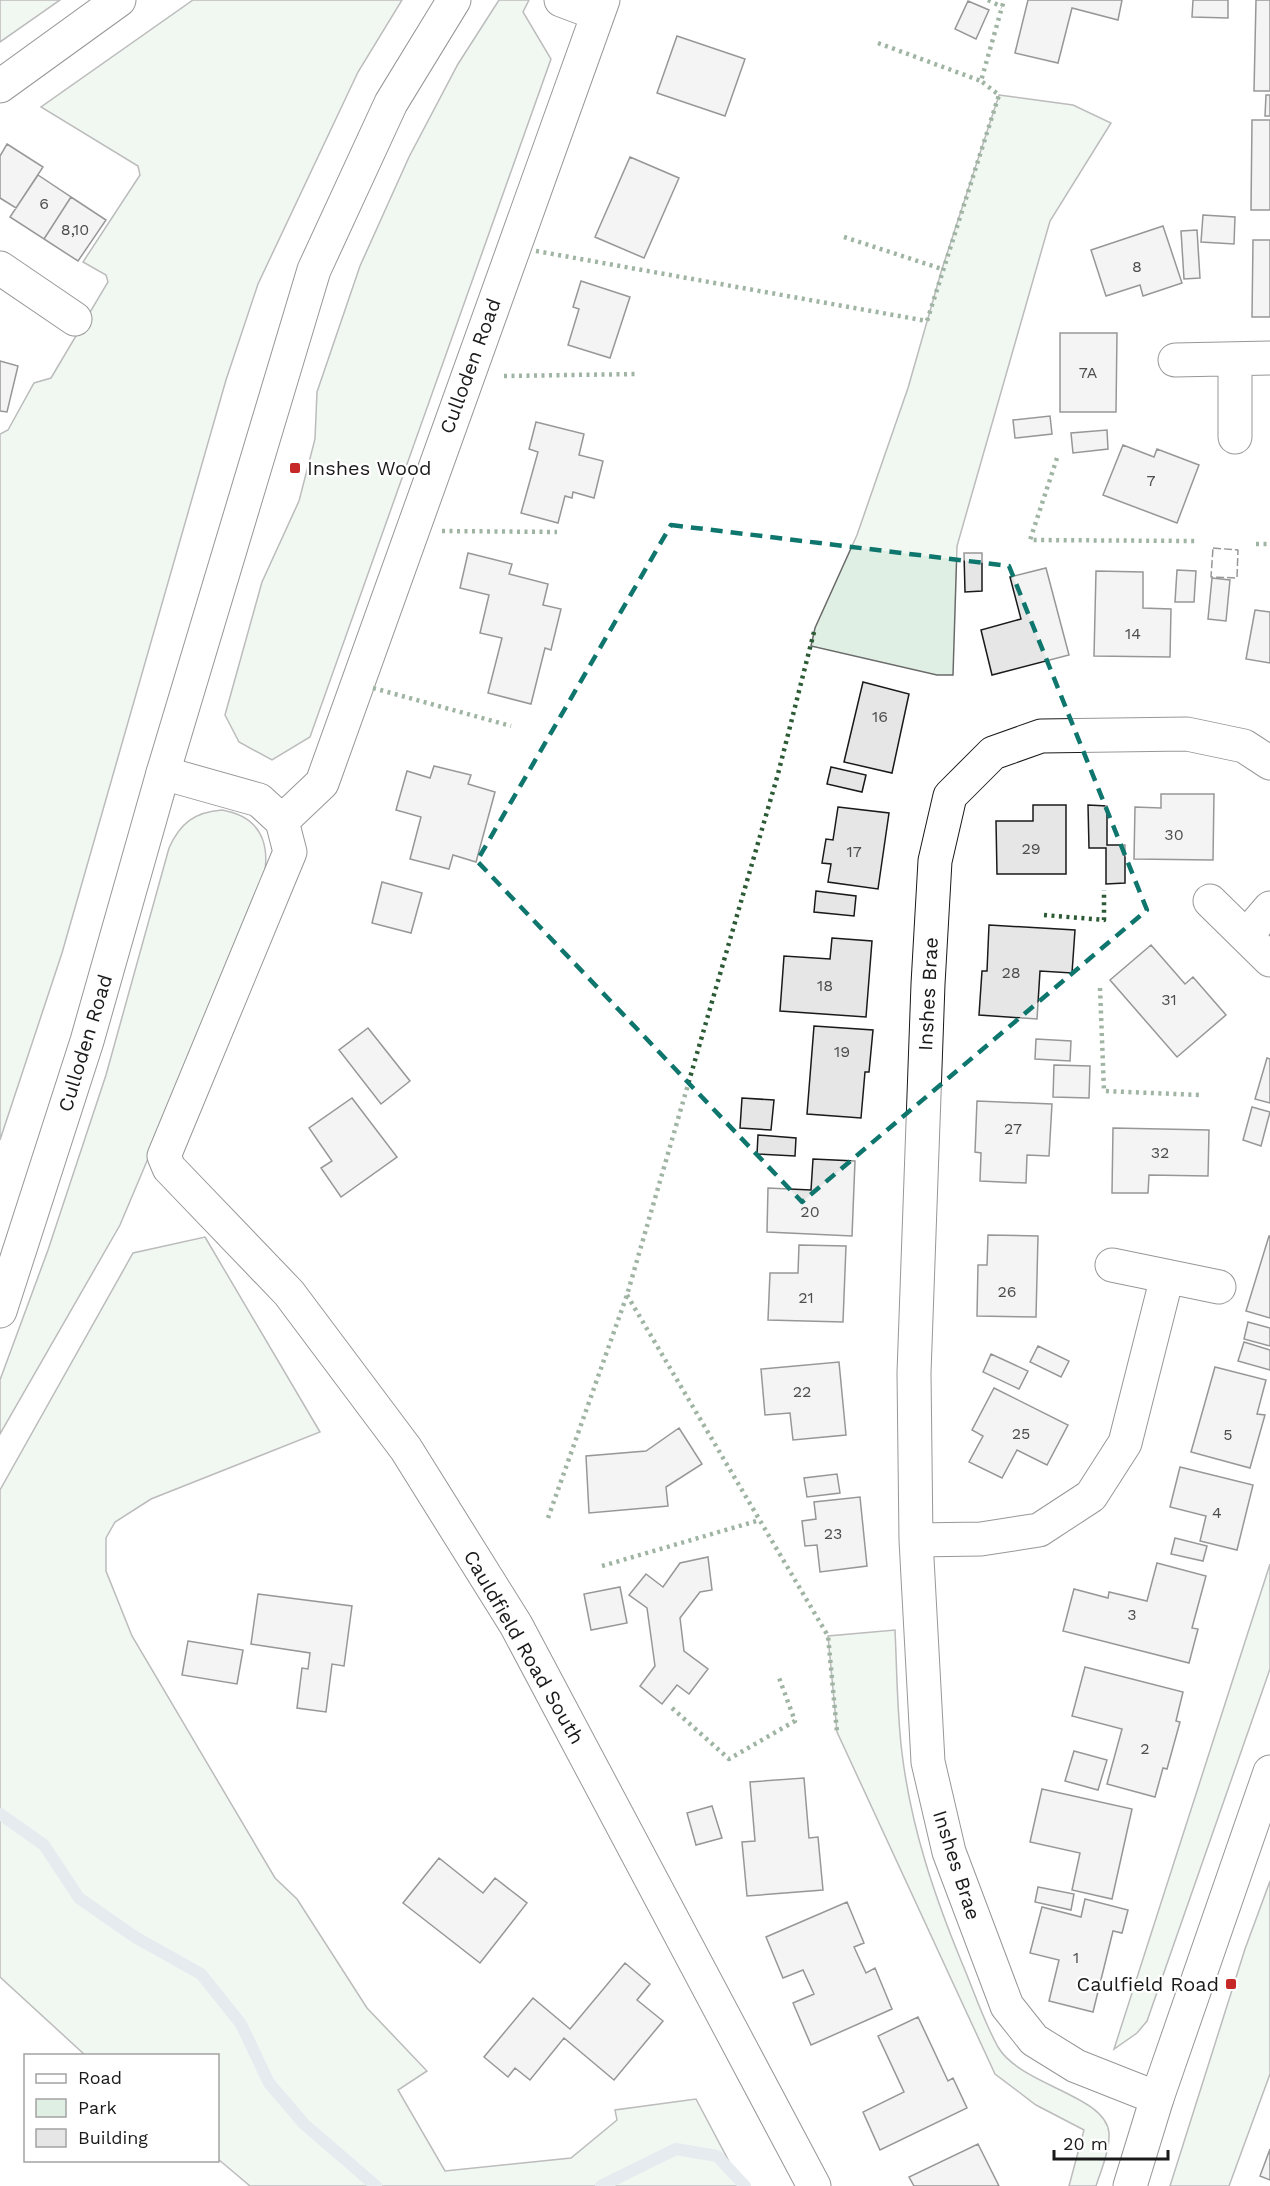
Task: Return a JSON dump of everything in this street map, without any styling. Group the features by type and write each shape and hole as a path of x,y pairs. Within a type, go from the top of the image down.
{"street":[{"path":"0,86 119,0"},
{"name":"Culloden Road","path":"0,1311 87,1041 163,773 314,270 391,103 454,0"},
{"path":"561,0 600,7"},
{"name":"Culloden Road","path":"282,821 321,783 600,7"},
{"path":"0,268 75,319"},
{"path":"1175,360 1270,358"},
{"path":"1235,359 1235,437"},
{"name":"Inshes Brae","path":"1157,2098 1076,2066 1034,2040 1007,2006 949,1852 928,1762 916,1540 914,1373 928,984 935,861 950,796 993,753 1041,736 1187,734 1244,746 1270,763"},
{"path":"163,773 259,800 282,821"},
{"name":"Cauldfield Road South","path":"282,821 290,852 164,1156 169,1168 289,1293 406,1449 516,1625 814,2186"},
{"path":"1210,901 1270,960"},
{"path":"1246,936 1270,908"},
{"path":"1112,1265 1219,1287"},
{"path":"916,1540 981,1539 1039,1530 1091,1496 1125,1443 1167,1277"},
{"path":"1130,2186 1157,2098 1270,1772"}],"highlighted area":[{"path":"671,525 1009,566 1147,910 802,1202 477,861"}],"green space":[{"path":"0,0 60,0 0,42"},
{"path":"193,0 402,0 358,72 258,284 226,380 62,953 0,1140 0,434 8,430 34,383 51,378 108,282 106,275 83,262 140,175 138,166 41,107"},
{"path":"499,0 529,0 523,12 551,59 310,737 272,760 239,742 225,715 262,582 299,501 315,439 317,392 360,266 409,157 458,64"},
{"path":"999,95 1073,105 1111,123 1050,221 957,546 953,675 937,675 811,646 815,628 857,535 908,388 942,269"},
{"path":"222,810 237,814 249,821 263,840 266,865 260,893 120,1225 0,1434 0,1380 48,1250 106,1075 169,848 178,832 190,820 204,813"},
{"path":"205,1237 320,1432 151,1499 115,1522 106,1538 106,1571 132,1636 275,1878 297,1899 367,2008 427,2071 398,2090 445,2171 571,2158 617,2120 615,2110 696,2099 742,2186 250,2186 219,2160 219,2054 84,2054 0,1977 0,1490 133,1253"},
{"path":"1270,1564 1270,1669 1147,2021 1137,2033 1114,2049"},
{"path":"895,1630 899,1723 906,1780 925,1860 942,1912 983,2016 998,2047 1009,2060 1025,2072 1079,2099 1094,2109 1104,2120 1109,2139 1096,2186 1069,2186 1084,2130 1036,2105 995,2074 837,1732 828,1636"},
{"path":"1270,1881 1270,2074 1229,2186 1170,2186 1245,1949"}],"building":[{"path":"1028,0 1122,0 1118,20 1072,8 1058,63 1015,53"},
{"path":"1193,0 1228,0 1228,18 1192,17"},
{"path":"1256,0 1270,0 1270,91 1254,91"},
{"path":"968,1 989,10 976,39 955,29"},
{"path":"677,36 745,59 725,116 657,93"},
{"path":"1266,95 1270,95 1270,116 1265,116"},
{"path":"1252,120 1270,120 1270,210 1251,210"},
{"path":"7,144 43,167 16,208 0,198 0,156"},
{"path":"630,157 679,178 644,258 595,237"},
{"path":"38,175 71,197 44,239 10,217"},
{"path":"71,197 106,220 78,261 44,239"},
{"path":"1203,215 1235,217 1234,244 1201,242"},
{"path":"1163,226 1182,283 1143,296 1140,285 1106,296 1091,250"},
{"path":"1197,230 1200,278 1184,279 1181,231"},
{"path":"1253,240 1270,240 1270,317 1252,317"},
{"path":"581,281 630,297 610,358 568,345 579,309 573,307"},
{"path":"1060,333 1117,333 1116,412 1060,412"},
{"path":"0,361 18,366 7,412 0,411"},
{"path":"1050,416 1052,434 1015,438 1013,420"},
{"path":"536,422 584,434 579,455 603,461 594,498 573,492 572,498 565,496 558,523 521,513 538,452 529,449"},
{"path":"1107,430 1108,449 1073,453 1071,433"},
{"path":"1123,445 1154,457 1157,449 1199,465 1177,523 1103,495"},
{"path":"468,553 512,564 509,574 548,584 543,605 561,609 551,650 545,648 531,704 488,693 502,638 480,633 489,595 460,588"},
{"path":"964,553 982,553 982,591 965,592"},
{"path":"1046,568 1069,655 992,675 981,630 1021,619 1010,577"},
{"path":"1177,570 1196,571 1194,602 1175,602"},
{"path":"1096,571 1143,572 1143,608 1171,609 1170,657 1094,656"},
{"path":"1212,578 1230,580 1226,621 1208,619"},
{"path":"1255,610 1270,612 1270,663 1246,659"},
{"path":"863,682 909,694 892,773 844,762"},
{"path":"434,766 471,775 468,784 495,792 476,862 453,855 449,869 410,859 421,817 396,810 407,771 430,778"},
{"path":"831,767 866,775 862,792 827,784"},
{"path":"1161,794 1214,794 1213,860 1134,859 1135,807 1161,808"},
{"path":"1033,805 1066,805 1066,874 997,874 996,821 1033,821"},
{"path":"1088,805 1107,806 1107,845 1125,845 1125,883 1106,884 1106,848 1089,848"},
{"path":"838,807 889,813 878,889 828,882 831,864 822,863 826,839 833,840"},
{"path":"382,882 422,893 411,933 372,923"},
{"path":"816,891 856,896 854,916 814,912"},
{"path":"989,925 1075,930 1072,973 1040,971 1037,1019 979,1015 982,971 987,971"},
{"path":"832,938 872,941 866,1017 780,1011 784,956 830,959"},
{"path":"1151,945 1185,984 1193,977 1226,1015 1177,1057 1110,980"},
{"path":"814,1026 873,1030 869,1072 865,1072 861,1118 807,1114"},
{"path":"368,1028 410,1081 381,1104 339,1050"},
{"path":"1036,1039 1071,1041 1070,1061 1035,1059"},
{"path":"1267,1058 1270,1059 1270,1103 1255,1099"},
{"path":"1054,1065 1090,1066 1089,1098 1053,1097"},
{"path":"352,1098 397,1157 341,1197 321,1168 332,1161 309,1128"},
{"path":"742,1098 774,1100 771,1130 740,1128"},
{"path":"977,1101 1052,1104 1049,1156 1027,1155 1026,1183 980,1181 981,1153 975,1152"},
{"path":"1252,1107 1270,1112 1261,1146 1243,1140"},
{"path":"1113,1128 1209,1130 1208,1176 1149,1175 1148,1193 1112,1193"},
{"path":"758,1135 796,1138 795,1156 757,1154"},
{"path":"813,1159 855,1161 852,1236 767,1232 768,1188 811,1190"},
{"path":"988,1235 1038,1236 1036,1317 977,1316 978,1265 987,1265"},
{"path":"1270,1236 1270,1318 1246,1311"},
{"path":"799,1245 846,1246 843,1322 768,1320 770,1273 798,1273"},
{"path":"1248,1322 1270,1328 1270,1346 1244,1339"},
{"path":"1244,1342 1270,1350 1270,1370 1238,1361"},
{"path":"1038,1346 1069,1361 1061,1377 1030,1362"},
{"path":"991,1354 1028,1371 1019,1389 983,1372"},
{"path":"839,1362 846,1435 793,1440 790,1413 765,1415 761,1369"},
{"path":"1215,1367 1266,1380 1257,1414 1265,1415 1250,1468 1191,1452"},
{"path":"994,1388 1068,1425 1047,1465 1017,1450 1002,1478 969,1462 983,1436 972,1430"},
{"path":"679,1428 702,1464 666,1487 668,1506 589,1513 586,1456 646,1451"},
{"path":"1180,1467 1253,1485 1237,1550 1200,1541 1206,1516 1170,1507"},
{"path":"837,1474 840,1493 807,1497 804,1478"},
{"path":"860,1497 867,1566 820,1572 817,1545 805,1546 802,1521 816,1519 814,1502"},
{"path":"1175,1538 1207,1546 1203,1561 1171,1554"},
{"path":"708,1557 712,1590 700,1592 680,1618 684,1651 708,1669 689,1694 677,1685 662,1704 640,1686 655,1666 647,1608 629,1595 646,1574 663,1587 680,1563"},
{"path":"1157,1563 1206,1576 1192,1628 1198,1629 1189,1663 1063,1631 1074,1589 1108,1598 1109,1592 1147,1601"},
{"path":"620,1587 627,1623 591,1630 584,1594"},
{"path":"258,1594 352,1606 344,1666 332,1664 326,1712 297,1708 302,1668 308,1669 310,1653 251,1644"},
{"path":"188,1641 243,1650 237,1684 182,1675"},
{"path":"1085,1667 1183,1692 1176,1721 1180,1722 1167,1769 1163,1768 1155,1797 1107,1784 1122,1729 1072,1716"},
{"path":"1074,1751 1107,1760 1098,1790 1065,1781"},
{"path":"804,1778 809,1838 818,1837 823,1890 747,1896 742,1842 755,1841 750,1782"},
{"path":"1042,1789 1132,1809 1112,1899 1072,1890 1080,1853 1030,1842"},
{"path":"712,1806 722,1838 696,1845 687,1813"},
{"path":"439,1858 483,1893 495,1878 527,1903 480,1963 403,1903"},
{"path":"1038,1887 1074,1894 1071,1910 1035,1902"},
{"path":"1085,1899 1128,1910 1122,1933 1113,1931 1093,2012 1049,2001 1059,1960 1030,1953 1042,1907 1081,1917"},
{"path":"847,1902 864,1943 854,1947 866,1973 875,1968 892,2009 811,2045 793,2003 814,1994 803,1970 783,1978 766,1937"},
{"path":"625,1963 650,1984 637,2000 663,2021 614,2080 564,2038 530,2080 515,2068 508,2077 484,2057 533,1998 570,2029"},
{"path":"918,2017 948,2081 953,2078 967,2108 880,2150 863,2112 904,2092 878,2036"},
{"path":"978,2144 999,2186 914,2186 909,2177"},
{"path":"1270,2149 1270,2180 1260,2176"}],"waterway":[{"path":"0,1814 44,1845 79,1898 135,1937 201,1974 241,2024 269,2083 304,2124 376,2186"},
{"path":"601,2186 676,2149 717,2156 745,2186"}],"hedge":[{"path":"988,0 1002,7"},
{"path":"878,43 981,81 1004,0"},
{"path":"536,251 927,321 999,95 981,81"},
{"path":"844,237 942,269"},
{"path":"504,376 637,374"},
{"path":"1057,458 1030,540 1197,541"},
{"path":"442,531 557,532"},
{"path":"1256,544 1270,544"},
{"path":"548,1518 627,1295 778,774 815,628"},
{"path":"373,688 511,726"},
{"path":"1044,915 1104,920 1104,890"},
{"path":"1100,988 1104,1091 1200,1095"},
{"path":"627,1295 828,1636 837,1732"},
{"path":"602,1566 760,1520"},
{"path":"672,1708 729,1759 795,1721 778,1675"}],"fence":[{"path":"1213,548 1238,550 1237,578 1211,577 1213,548"}],"place":[{"name":"Inshes Wood","path":"295,468"},
{"name":"Caulfield Road","path":"1231,1984"}]}
